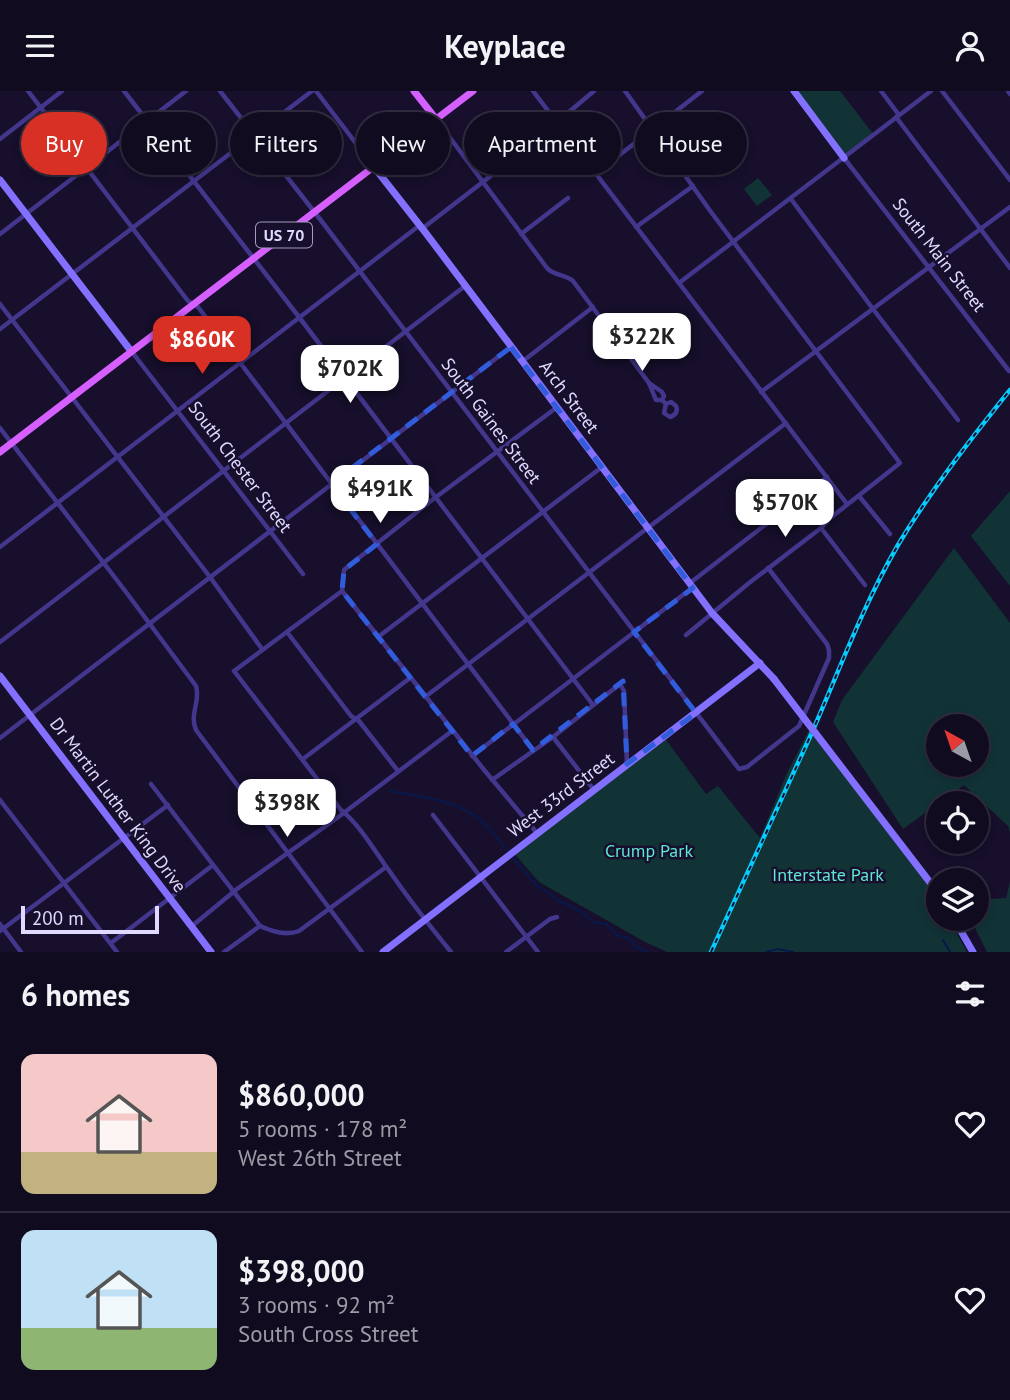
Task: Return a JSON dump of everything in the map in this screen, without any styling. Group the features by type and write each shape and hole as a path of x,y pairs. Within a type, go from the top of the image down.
{"main road":[{"path":"414,91 430,112"},
{"path":"445,112 473,91"},
{"name":"South Main Street","path":"794,91 844,158"},
{"name":"US 70","path":"0,452 363,175"},
{"name":"Arch Street","path":"380,175 712,613 774,678 926,877"},
{"name":"South Chester Street","path":"0,180 131,351"},
{"name":"West 33rd Street","path":"383,952 760,663"},
{"name":"Dr Martin Luther King Drive","path":"0,676 211,952"},
{"path":"961,931 973,952"}],"street":[{"path":"28,91 43,112"},
{"path":"0,139 62,91"},
{"path":"124,91 140,112"},
{"path":"159,112 186,91"},
{"name":"South Gaines Street","path":"220,91 236,112"},
{"path":"286,112 316,91 356,143"},
{"path":"533,91 548,112"},
{"path":"569,112 594,91"},
{"path":"625,91 640,112"},
{"path":"675,112 702,91"},
{"path":"881,91 1010,268"},
{"path":"679,283 931,91"},
{"path":"942,91 1010,180"},
{"path":"450,138 549,270 571,278 649,383 662,392 664,402"},
{"path":"107,152 121,141"},
{"path":"621,154 635,143"},
{"path":"0,329 230,153"},
{"name":"South Main Street","path":"844,158 1009,371"},
{"path":"0,234 77,175"},
{"path":"91,175 188,301 198,307 533,750"},
{"path":"189,175 593,705"},
{"name":"South Gaines Street","path":"284,175 360,271 739,769 747,767 799,726 828,662 830,650 768,568"},
{"path":"0,547 299,317 491,175"},
{"path":"596,175 847,504"},
{"path":"685,175 900,463 686,635"},
{"path":"636,227 693,186"},
{"path":"521,234 568,198"},
{"path":"790,199 958,420"},
{"path":"761,392 1010,207"},
{"path":"0,642 465,286"},
{"path":"0,304 164,516 262,649"},
{"path":"523,361 593,307"},
{"path":"0,738 511,347"},
{"name":"South Chester Street","path":"131,351 303,574"},
{"path":"538,833 472,756 342,591 344,571 436,497 556,408"},
{"path":"425,697 786,423"},
{"path":"0,428 196,686 198,695 193,720 196,730 362,952"},
{"path":"378,637 602,467"},
{"path":"472,756 634,632 827,477"},
{"path":"859,496 890,534"},
{"path":"821,528 865,585"},
{"path":"342,591 234,671 451,952"},
{"path":"287,632 351,716 357,718 398,771"},
{"path":"303,759 410,678"},
{"path":"492,780 553,737 620,684 624,691 627,764"},
{"path":"192,926 452,731"},
{"path":"553,737 594,790"},
{"path":"150,784 260,926 276,932 293,933 305,928 386,867"},
{"path":"0,800 117,952"},
{"path":"21,952 1,928 167,805"},
{"path":"433,815 538,952"},
{"path":"110,943 213,865"},
{"path":"506,952 550,919 557,917"},
{"path":"224,952 260,926"}],"highlighted area":[{"path":"511,347 693,588 634,632 696,713 627,764 623,681 533,750 513,724 472,756 342,591 344,570 377,544 331,484"}],"green space":[{"path":"794,91 840,91 874,135 844,158"},
{"path":"758,178 772,195 757,206 744,189"},
{"path":"1010,491 1010,586 971,536"},
{"path":"954,548 1010,623 1010,833 1008,826 989,808 989,791 970,791 964,785 956,791 926,791 926,812 903,829 833,722 842,700"},
{"path":"811,726 926,881 926,931 956,931 967,952 667,952 539,882 513,852 664,737 706,794 718,786 760,838 786,775"},
{"path":"1010,882 1010,952 987,952 976,931 989,931 989,899 1006,898"}],"waterway":[{"path":"390,791 440,801 463,809 484,823 509,853"},
{"path":"512,857 536,885 557,900 582,912 593,922 606,924 617,935 630,939 636,947 648,952"},
{"path":"943,940 950,952"},
{"path":"766,952 778,949 793,952"}],"railway":[{"path":"711,952 885,568 937,485 1010,390"}],"park label":[{"name":"Crump Park","path":"649,851"},
{"name":"Interstate Park","path":"828,875"}]}
